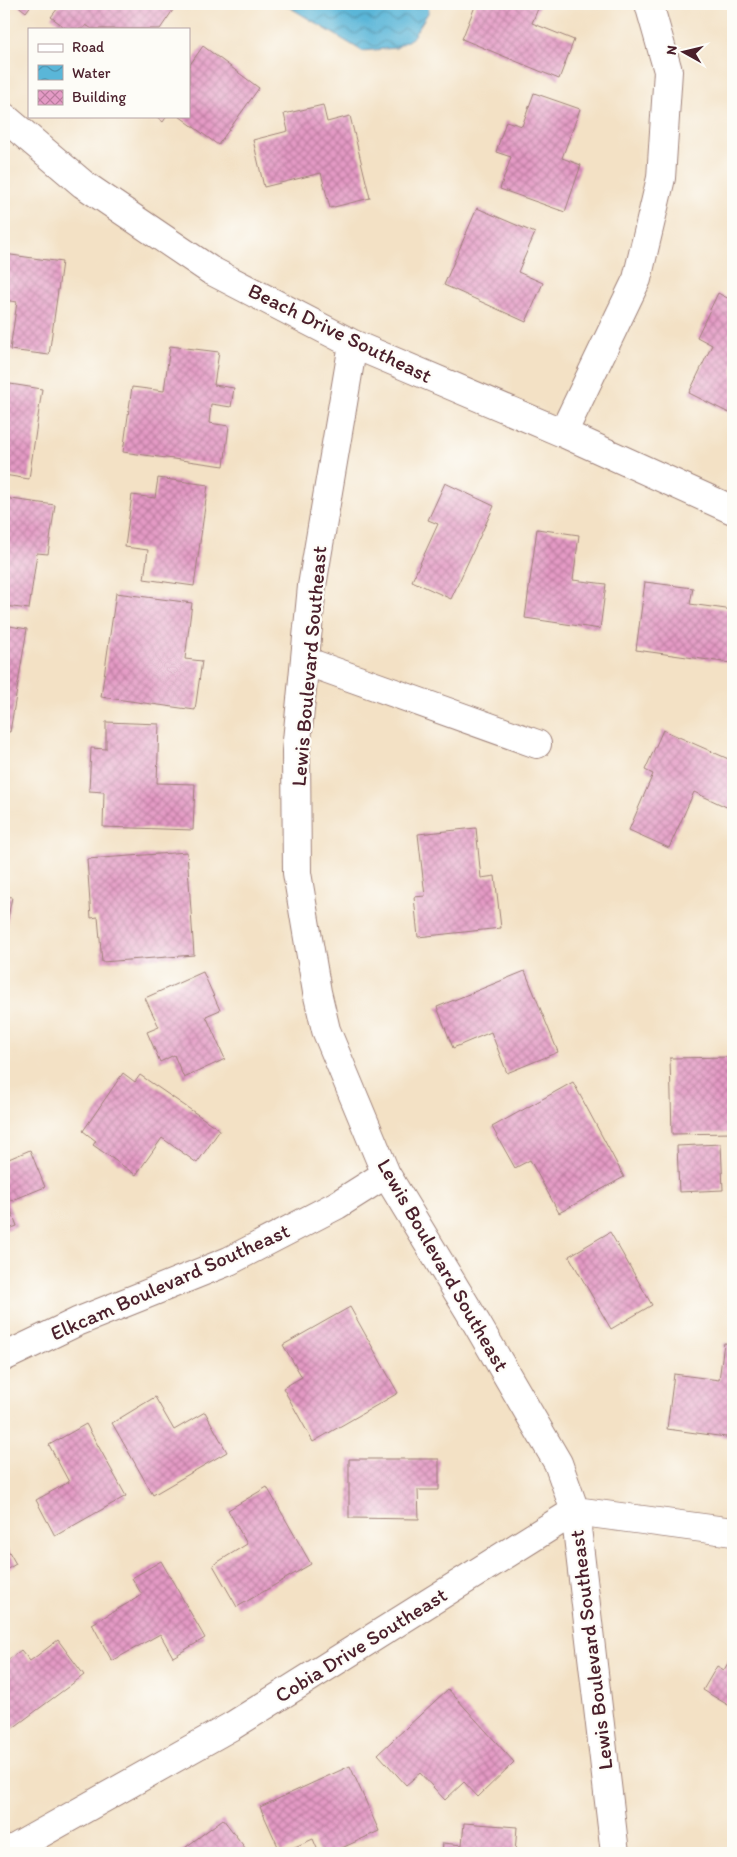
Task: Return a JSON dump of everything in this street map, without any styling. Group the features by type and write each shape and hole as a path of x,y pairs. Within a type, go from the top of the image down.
{"street":[{"path":"563,433 637,279 661,178 668,71 649,4"},
{"name":"Beach Drive Southeast","path":"4,117 83,184 210,270 353,344 563,433 733,510"},
{"name":"Lewis Boulevard Southeast","path":"353,344 312,586 296,751 296,873 317,992 326,1030 386,1174 558,1463 575,1510 615,1853"},
{"path":"305,661 537,744"},
{"name":"Elkcam Boulevard Southeast","path":"4,1358 77,1322 229,1261 337,1205 386,1174"},
{"path":"575,1510 733,1532"},
{"name":"Cobia Drive Southeast","path":"6,1853 45,1843 575,1510"}],"water":[{"path":"284,4 429,4 428,13 412,38 396,48 362,51"}],"building":[{"path":"16,4 32,4 26,12"},
{"path":"61,4 165,4 173,10 161,28 90,28 86,25 84,28 66,28 51,17"},
{"path":"476,4 540,4 532,23 574,40 559,79 462,39"},
{"path":"728,4 733,4 733,18"},
{"path":"203,46 259,88 218,145 182,118 190,118 190,65"},
{"path":"534,93 580,109 562,158 581,165 565,212 500,189 511,157 496,152 506,121 522,126"},
{"path":"323,105 327,122 350,116 370,198 330,208 321,173 264,187 253,140 288,131 284,114"},
{"path":"477,208 535,233 518,272 543,283 526,322 444,285"},
{"path":"4,254 62,262 49,355 10,350 17,302 4,300"},
{"path":"718,293 733,301 733,405 729,413 689,393 712,345 697,337"},
{"path":"170,346 219,352 214,385 234,388 231,407 211,404 209,423 229,426 224,466 123,452 132,387 164,391"},
{"path":"4,383 42,389 29,479 4,475"},
{"path":"158,478 208,485 194,586 144,579 148,550 125,547 132,495 155,498"},
{"path":"445,483 494,506 451,599 412,581 438,524 428,520"},
{"path":"4,498 55,505 48,554 37,553 29,609 4,606"},
{"path":"537,529 579,535 573,580 606,584 600,629 525,618"},
{"path":"645,582 693,588 690,604 733,610 731,663 636,650"},
{"path":"116,593 192,603 185,659 202,661 195,710 101,697"},
{"path":"4,625 27,629 10,732 4,731"},
{"path":"106,722 159,724 157,783 195,784 193,830 103,827 104,792 89,791 91,748 106,749"},
{"path":"663,730 733,761 733,810 694,792 669,848 629,830 653,774 645,770"},
{"path":"476,828 481,878 495,876 501,928 418,937 414,897 425,896 418,834"},
{"path":"187,852 194,955 102,962 98,917 91,918 87,859"},
{"path":"4,896 12,897 5,933 4,933"},
{"path":"733,953 733,965 729,954"},
{"path":"525,971 558,1052 507,1073 491,1032 453,1048 437,1007"},
{"path":"203,972 220,1010 206,1016 225,1059 184,1078 174,1055 160,1062 147,1032 159,1027 145,998"},
{"path":"733,1057 733,1133 672,1134 670,1058"},
{"path":"123,1073 135,1082 140,1075 220,1130 197,1163 162,1138 136,1175 93,1145 96,1141 83,1131"},
{"path":"573,1082 624,1177 559,1213 530,1160 515,1168 492,1127"},
{"path":"721,1144 723,1190 679,1192 677,1146"},
{"path":"30,1150 45,1187 8,1202 17,1226 4,1231 4,1161"},
{"path":"610,1232 652,1305 611,1329 569,1256"},
{"path":"350,1307 398,1393 313,1442 283,1388 302,1377 283,1345"},
{"path":"724,1343 733,1344 733,1438 667,1429 674,1374 719,1380"},
{"path":"155,1397 174,1430 205,1412 227,1452 153,1495 112,1423"},
{"path":"86,1424 126,1496 55,1536 36,1500 69,1482 49,1445"},
{"path":"349,1459 439,1459 439,1490 418,1490 419,1519 349,1518"},
{"path":"267,1487 311,1564 237,1607 213,1565 247,1544 228,1510"},
{"path":"4,1543 16,1564 4,1571"},
{"path":"161,1561 205,1638 173,1657 160,1634 112,1661 92,1624 142,1595 132,1578"},
{"path":"58,1640 84,1675 9,1731 4,1723 4,1680 6,1679 4,1663 21,1650 30,1661"},
{"path":"733,1654 733,1708 703,1690 717,1666 724,1670"},
{"path":"448,1689 514,1762 478,1797 464,1782 445,1800 420,1773 406,1785 378,1754"},
{"path":"350,1766 379,1831 331,1853 319,1853 313,1839 281,1853 260,1807"},
{"path":"223,1819 249,1853 178,1853"},
{"path":"464,1823 517,1827 515,1853 442,1853 443,1843 462,1845"}]}
